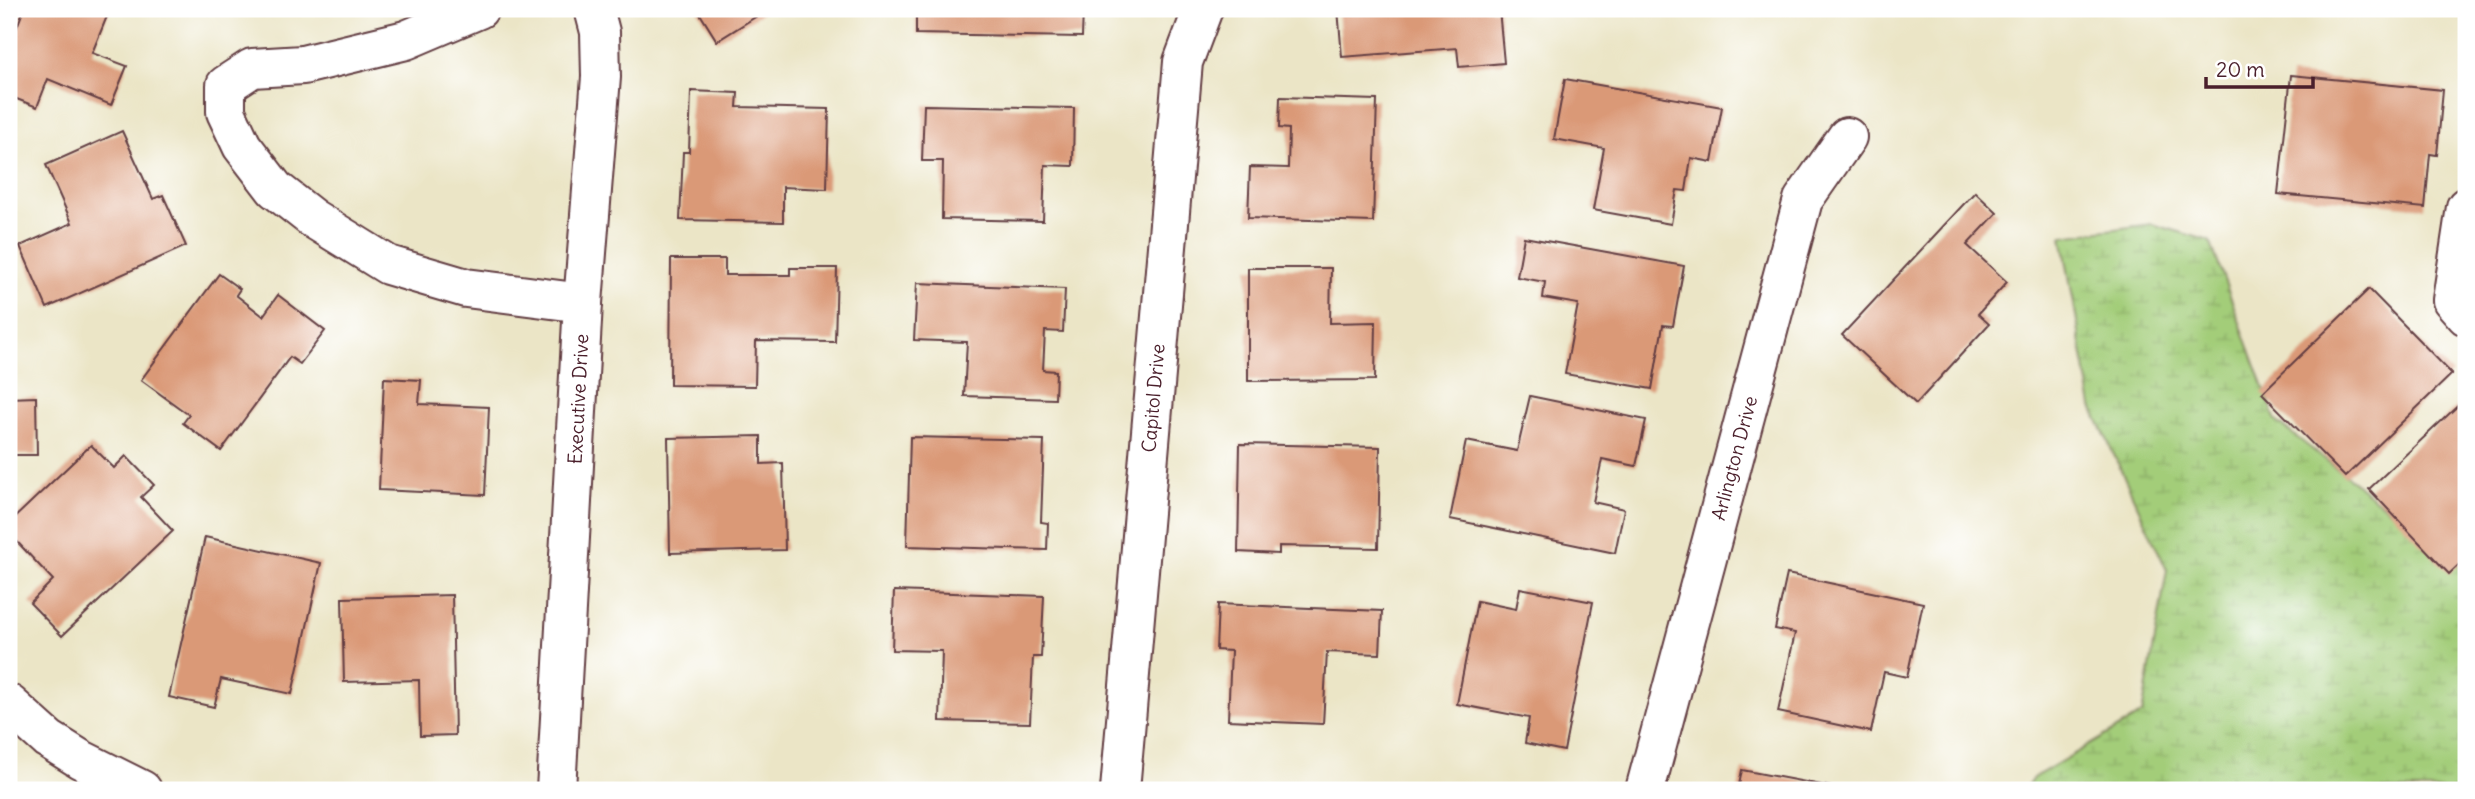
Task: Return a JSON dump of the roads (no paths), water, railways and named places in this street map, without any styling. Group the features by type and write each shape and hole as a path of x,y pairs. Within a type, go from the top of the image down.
{"street":[{"path":"479,9 406,40 303,65 252,68 226,85 226,112 242,146 275,188 313,218 388,265 466,288 583,303"},
{"name":"Executive Drive","path":"556,790 583,303 601,76 600,32 594,9"},
{"name":"Capitol Drive","path":"1120,790 1183,62 1203,9"},
{"name":"Arlington Drive","path":"1645,790 1803,200 1847,137"},
{"path":"2466,207 2452,300 2466,316"},
{"path":"9,704 48,739 80,759 142,790"}]}
